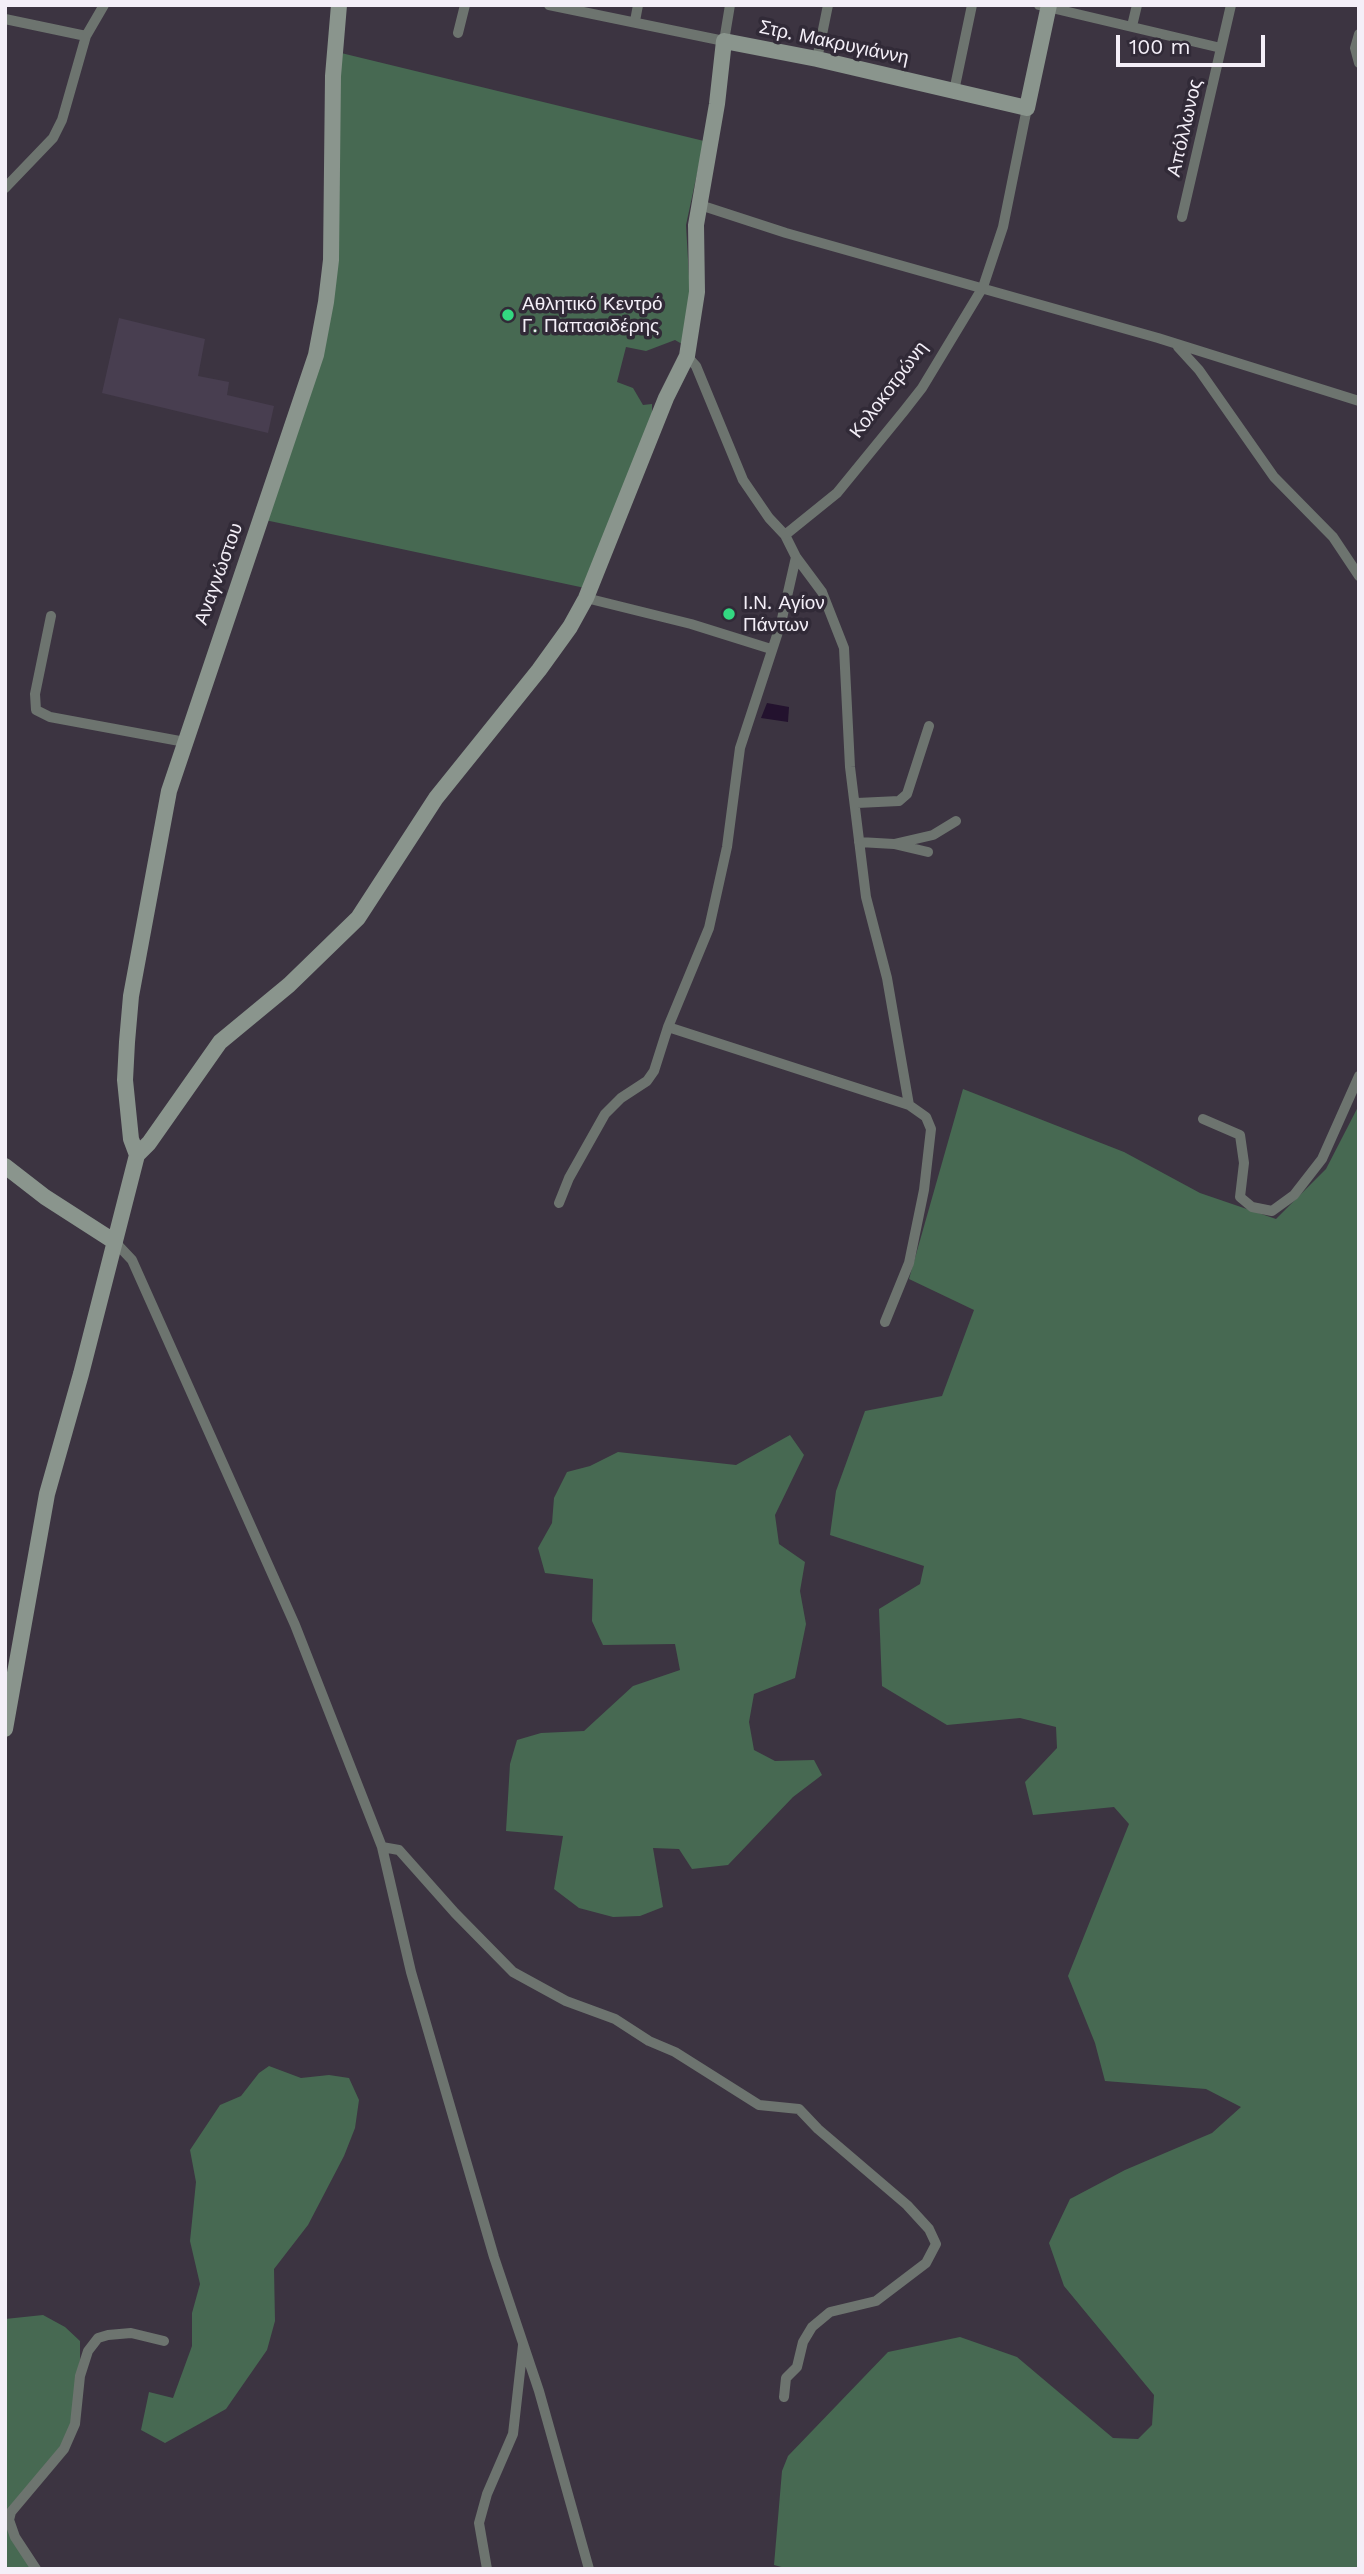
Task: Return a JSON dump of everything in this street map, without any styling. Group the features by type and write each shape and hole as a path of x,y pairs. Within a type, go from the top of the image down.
{"street":[{"path":"5,188 53,138 62,120 86,36 103,5"},
{"name":"Αναγνώστου","path":"136,1155 131,1139 125,1080 131,996 169,791 316,355 331,260 333,76 339,5"},
{"path":"458,33 465,5"},
{"path":"635,21 638,5"},
{"path":"5,1730 47,1494 116,1242 136,1155 149,1143 220,1042 299,976 358,918 436,798 539,670 570,627 586,598 666,398 687,356 697,292 695,244 730,5"},
{"path":"817,59 828,5"},
{"path":"954,91 972,5"},
{"path":"1132,26 1137,5"},
{"name":"Απόλλωνος","path":"1182,217 1231,5"},
{"name":"Στρ. Μακρυγιάννη","path":"556,6 817,59 1027,108"},
{"path":"1045,6 1222,48"},
{"name":"Κολοκοτρώνη","path":"785,535 837,493 904,411 922,388 983,287 1003,226 1045,6"},
{"path":"5,19 86,36"},
{"path":"1359,34 1355,48 1359,63"},
{"path":"700,205 786,233 983,287 1359,401"},
{"path":"1176,345 1199,370 1274,477 1333,537 1359,576"},
{"path":"687,356 696,366 743,480 769,518 785,535 796,556 822,592 844,648 850,767 857,803 866,897 887,978 909,1105"},
{"path":"559,1203 569,1178 605,1114 621,1098 648,1080 654,1071 668,1027 709,928 727,847 740,748 781,623 796,556"},
{"path":"586,598 691,624 771,649"},
{"path":"51,616 36,694 36,710 50,717 185,742"},
{"path":"857,803 899,801 907,794 929,726"},
{"path":"894,844 933,835 956,821"},
{"path":"859,842 894,844 928,852"},
{"path":"668,1027 909,1105 929,1121 931,1139 909,1263 885,1322"},
{"path":"1203,1119 1240,1135 1244,1163 1240,1197 1252,1207 1272,1211 1294,1195 1322,1159 1359,1076"},
{"path":"5,1166 45,1197 116,1242 132,1260 276,1581 335,1720 382,1847 411,1972 494,2257 524,2341 589,2569"},
{"path":"382,1847 399,1850 513,1972 566,2001 615,2019 649,2040 676,2052 758,2105 799,2109 818,2129 907,2205 929,2230 936,2245 926,2263 876,2301 830,2312 811,2328 803,2342 797,2367 786,2378 784,2397"},
{"path":"36,2569 15,2537 9,2520 11,2512 64,2449 75,2424 80,2376 88,2351 98,2338 108,2335 131,2333 164,2341"},
{"path":"487,2569 479,2523 486,2494 513,2434 524,2341"}],"shaded area":[{"path":"119,318 205,339 198,376 229,382 227,395 274,406 268,433 102,393"},
{"path":"767,703 789,707 788,722 761,718"}],"green space":[{"name":"Αθλητικό Κεντρό Γ. Παπασιδέρης","path":"337,52 704,141 686,225 690,294 682,344 675,340 646,351 626,347 617,382 633,388 643,405 652,404 652,416 585,588 265,520 317,360"},
{"path":"963,1089 1124,1152 1200,1193 1276,1219 1326,1169 1359,1105 1359,2569 789,2569 774,2565 782,2471 788,2456 888,2352 960,2337 1017,2357 1113,2438 1138,2439 1152,2425 1154,2395 1064,2286 1049,2243 1070,2199 1125,2170 1212,2133 1241,2107 1206,2089 1105,2081 1095,2043 1068,1976 1129,1824 1114,1807 1033,1815 1025,1782 1057,1748 1056,1727 1020,1718 947,1725 882,1686 879,1609 920,1584 924,1566 830,1535 836,1491 865,1411 942,1396 974,1310 909,1279"},
{"path":"790,1435 804,1455 775,1515 779,1544 805,1562 800,1591 806,1624 795,1678 754,1694 749,1722 754,1750 775,1761 814,1760 822,1775 793,1797 728,1865 692,1869 679,1849 653,1848 663,1907 640,1916 613,1917 579,1908 554,1889 563,1836 506,1831 510,1764 517,1740 541,1733 584,1731 633,1686 680,1670 675,1644 603,1645 592,1621 593,1579 545,1573 538,1548 552,1523 554,1498 567,1472 590,1466 618,1452 736,1465"},
{"path":"269,2066 301,2078 329,2075 349,2078 359,2100 355,2128 344,2156 308,2225 274,2269 275,2321 267,2350 226,2409 165,2443 141,2430 149,2392 173,2398 192,2346 192,2313 200,2284 190,2241 196,2182 190,2150 220,2105 241,2096 259,2073"},
{"path":"43,2315 65,2327 80,2341 70,2431 48,2466 10,2508 30,2569 5,2569 5,2319"}],"place":[{"name":"Αθλητικό Κεντρό Γ. Παπασιδέρης","path":"508,315"},
{"name":"Ι.Ν. Αγίον Πάντων","path":"729,614"}]}
